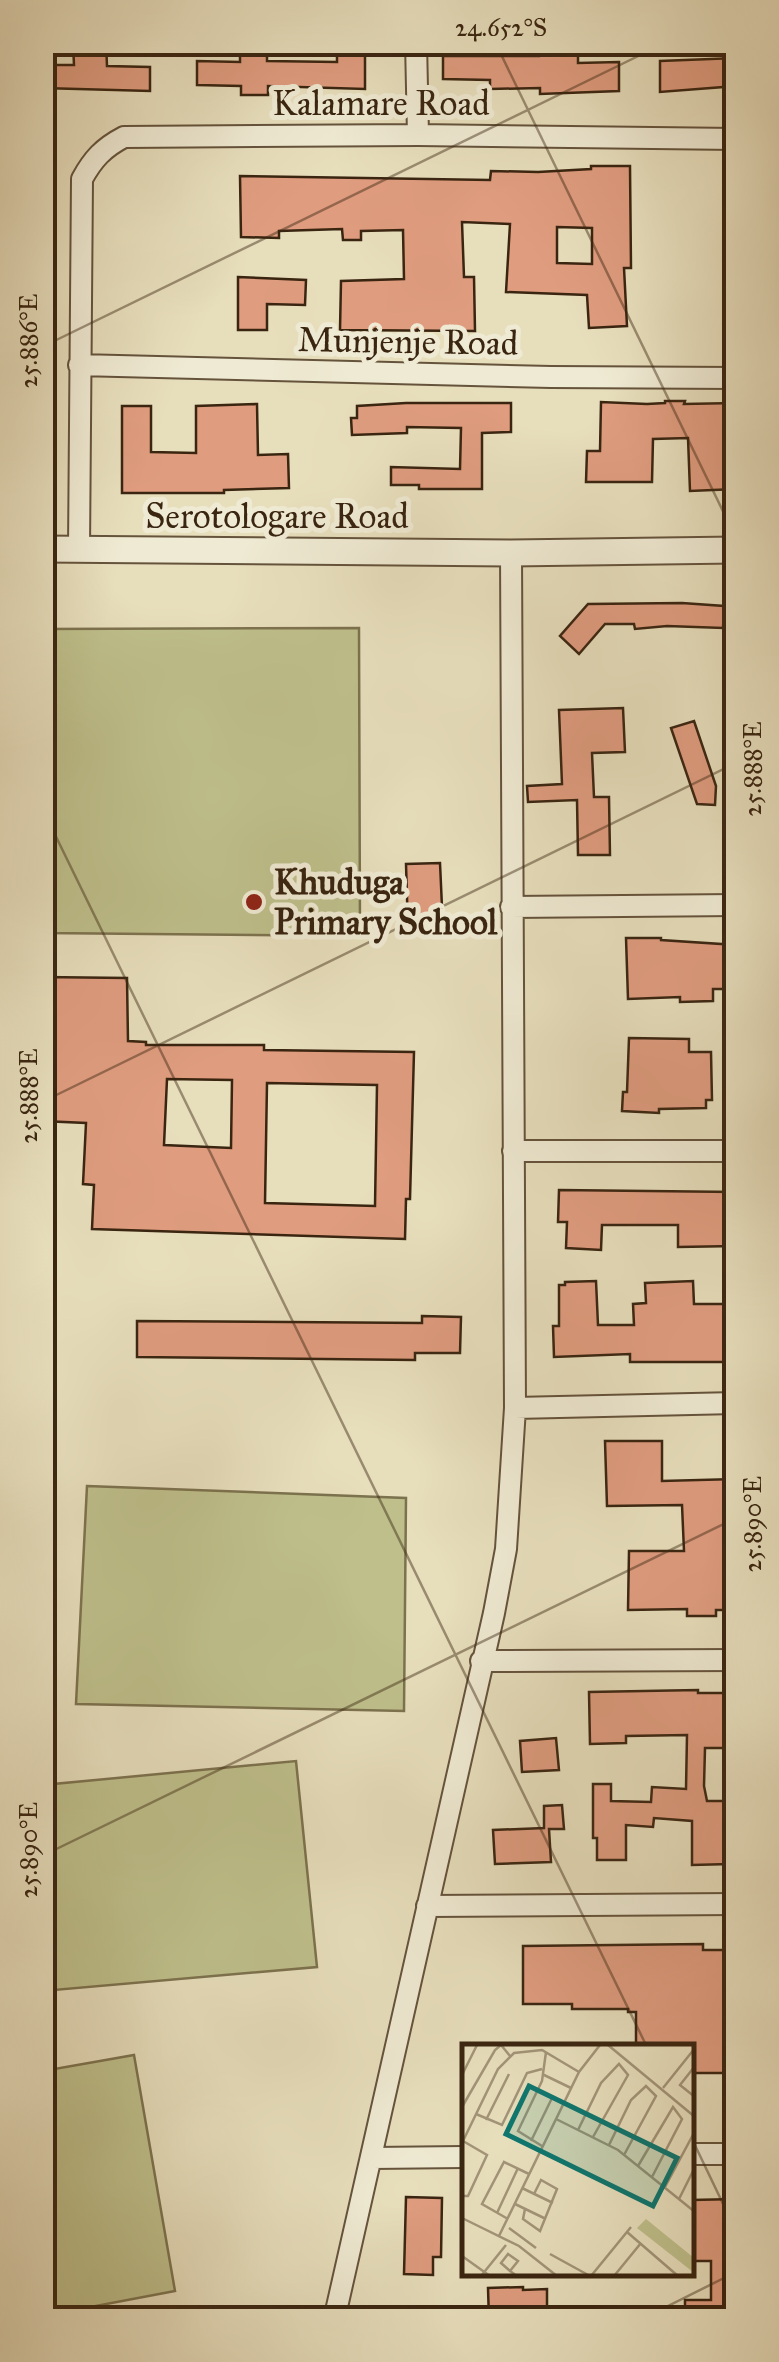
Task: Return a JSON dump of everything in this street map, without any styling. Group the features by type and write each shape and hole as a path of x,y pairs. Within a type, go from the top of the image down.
{"street":[{"path":"416,42 418,134"},
{"name":"Kalamare Road","path":"79,365 82,180 106,147 124,138 418,134 736,139"},
{"path":"79,365 79,549"},
{"name":"Munjenje Road","path":"79,365 736,378"},
{"name":"Serotologare Road","path":"42,550 511,553 736,550"},
{"path":"334,2320 506,1549 515,1408 511,553"},
{"path":"511,907 736,906"},
{"path":"513,1151 736,1151"},
{"path":"515,1408 736,1403"},
{"path":"481,1661 736,1660"},
{"path":"427,1906 736,1904"},
{"path":"694,2154 736,2154"},
{"path":"372,2158 462,2157"}],"green space":[{"path":"359,628 360,936 43,933 43,629"},
{"path":"87,1486 406,1498 404,1711 76,1704"},
{"path":"296,1761 317,1967 43,1991 43,1785"},
{"path":"134,2055 175,2291 43,2316 43,2071"}],"building":[{"path":"106,42 107,66 150,67 150,91 42,88 42,65 74,65 73,43"},
{"path":"240,42 267,42 267,61 337,62 337,42 365,42 365,89 268,86 268,95 241,95 241,86 197,85 197,61 240,62"},
{"path":"539,42 567,42 567,53 578,53 578,63 619,62 619,91 540,94 540,88 490,89 490,80 443,79 443,56 539,56"},
{"path":"736,58 736,86 660,92 660,61"},
{"path":"630,166 631,268 624,268 627,326 589,328 587,295 506,292 510,224 462,222 464,277 474,277 475,331 340,330 341,281 404,279 403,230 361,231 361,240 343,240 342,229 279,231 279,238 241,237 240,176 490,180 491,171","holes":["557,227 592,228 592,264 557,263"]},
{"path":"238,277 306,280 305,305 267,304 267,330 238,330"},
{"path":"601,402 736,403 736,489 690,491 688,438 653,439 652,482 586,482 587,451 600,451"},
{"path":"511,403 511,432 482,433 482,489 391,485 391,467 460,469 461,428 407,427 407,433 352,435 351,418 357,418 357,406"},
{"path":"257,404 258,455 288,454 289,488 224,493 122,493 122,406 151,406 151,452 196,453 196,406"},
{"path":"588,604 724,606 723,628 635,629 634,624 605,624 579,654 560,636"},
{"path":"623,708 625,752 592,753 594,797 609,797 610,855 578,855 577,800 528,802 527,786 562,784 559,710"},
{"path":"694,721 716,786 715,805 697,804 671,728"},
{"path":"440,863 443,929 408,930 406,864"},
{"path":"626,938 736,945 736,989 713,989 713,1001 680,1002 680,997 628,999"},
{"path":"42,977 127,978 128,1041 146,1045 264,1045 264,1050 414,1052 410,1199 406,1199 405,1239 92,1229 94,1185 83,1184 86,1123 42,1121","holes":["167,1079 232,1080 231,1148 164,1145","267,1083 377,1085 375,1206 265,1203"]},
{"path":"629,1038 689,1039 689,1052 711,1052 712,1100 706,1100 706,1108 659,1109 659,1113 622,1111 623,1092 627,1092"},
{"path":"559,1190 736,1192 736,1246 678,1247 678,1225 602,1225 601,1250 566,1248 567,1222 558,1222"},
{"path":"596,1281 598,1325 634,1325 633,1304 646,1303 645,1283 693,1281 694,1304 736,1304 736,1362 630,1362 630,1354 554,1357 553,1326 559,1326 559,1285"},
{"path":"422,1316 461,1317 460,1353 415,1353 415,1360 137,1357 137,1321 422,1323"},
{"path":"605,1441 662,1441 662,1481 736,1479 736,1610 716,1610 716,1616 687,1616 687,1609 628,1610 629,1551 684,1551 682,1505 607,1506"},
{"path":"589,1692 724,1693 725,1748 705,1748 704,1786 707,1801 727,1801 730,1864 692,1865 692,1821 654,1818 653,1827 626,1825 626,1860 597,1860 593,1784 611,1784 611,1801 651,1802 652,1787 686,1789 687,1735 626,1736 626,1743 590,1744"},
{"path":"556,1738 559,1770 522,1772 520,1741"},
{"path":"562,1805 564,1829 549,1829 551,1862 495,1864 493,1830 544,1828 544,1806"},
{"path":"703,1944 703,1950 736,1950 736,2073 694,2073 694,2044 636,2044 636,2012 628,2009 523,2004 523,1946"},
{"path":"406,2197 442,2198 441,2257 433,2257 433,2275 404,2274"},
{"path":"736,2199 736,2320 685,2320 685,2300 711,2300 711,2261 694,2261 694,2200"},
{"path":"488,2288 547,2289 547,2320 489,2320"}],"place":[{"name":"Khuduga Primary School","path":"254,902"}]}
